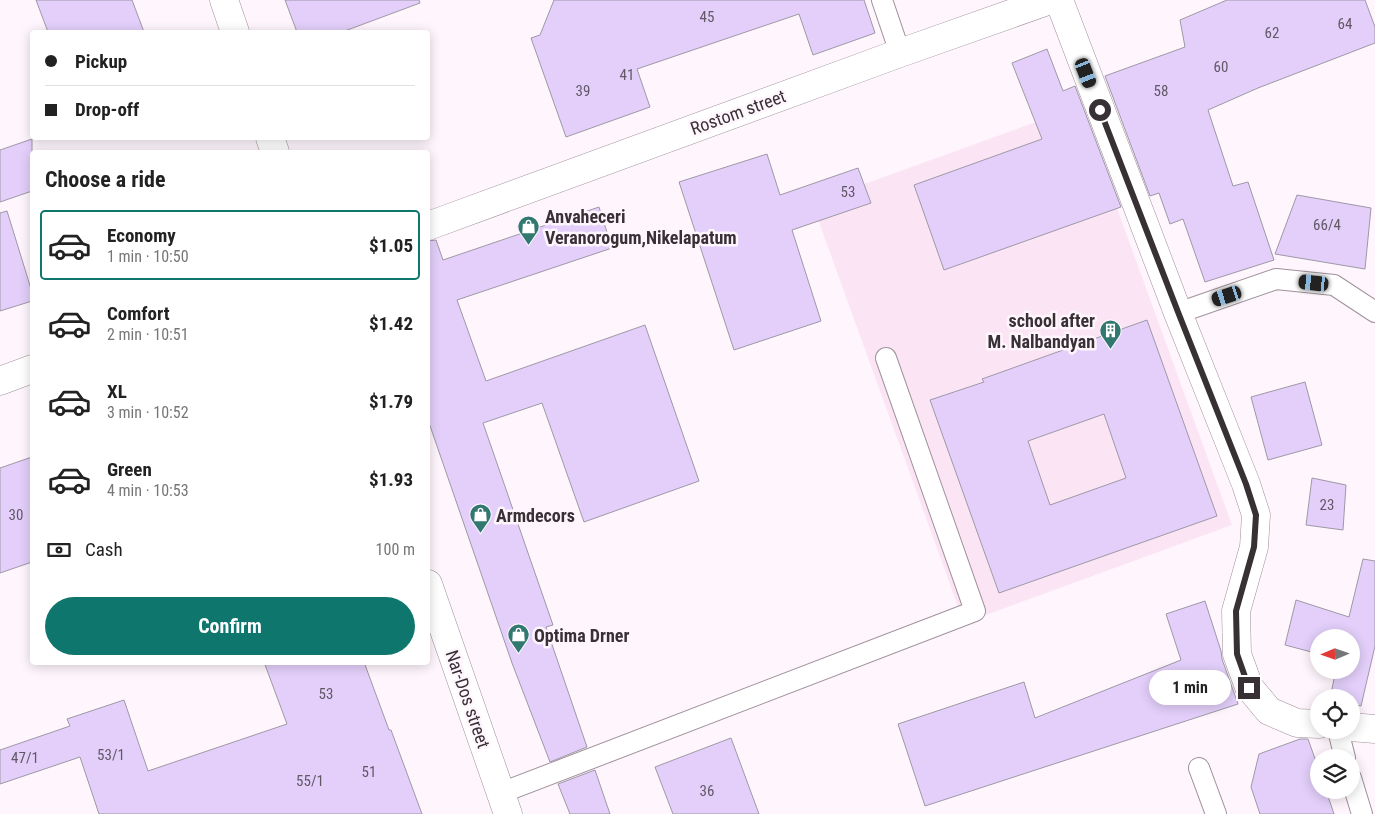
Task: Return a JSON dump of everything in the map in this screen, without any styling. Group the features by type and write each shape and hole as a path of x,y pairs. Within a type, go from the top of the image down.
{"street":[{"path":"224,0 233,30"},
{"name":"Rostom street","path":"430,225 1050,0"},
{"path":"1058,0 1246,484 1256,515 1254,547 1236,611 1237,654 1249,688 1269,712 1297,723 1310,724"},
{"path":"0,381 30,370"},
{"name":"Nar-Dos street","path":"430,590 505,804"},
{"path":"1360,728 1375,729"}],"lane":[{"path":"882,0 900,53"},
{"path":"1178,312 1276,279 1334,286 1375,312"},
{"path":"505,804 975,611 886,358"},
{"path":"1199,768 1216,814"},
{"path":"1357,799 1362,814"}],"shaded area":[{"path":"1080,106 1232,525 964,623 812,203"}],"building":[{"path":"36,0 132,0 143,30 47,30"},
{"path":"285,0 419,0 420,3 347,30 296,30"},
{"path":"554,0 864,0 875,33 813,55 799,14 637,69 650,107 566,137 531,38 540,35"},
{"path":"1227,0 1365,0 1375,27 1375,43 1258,88 1208,110 1233,186 1248,182 1274,260 1205,282 1183,219 1170,224 1159,193 1150,196 1105,76 1185,47 1180,20"},
{"path":"1047,49 1063,91 1075,86 1121,207 944,270 914,185 1042,139 1012,63"},
{"path":"32,140 32,150 30,150 30,192 0,202 0,150"},
{"path":"767,154 780,195 858,168 871,203 792,230 821,321 734,350 679,182"},
{"path":"1297,195 1371,208 1365,269 1275,254"},
{"path":"599,207 612,248 457,300 486,381 645,325 699,481 584,522 542,403 483,423 553,625 546,627 587,747 550,762 512,663 430,426 430,241 436,240 443,260"},
{"path":"7,211 30,286 30,302 0,311 0,213"},
{"name":"school after M. Nalbandyan","path":"1147,320 1217,516 999,593 930,400 984,382 982,379","holes":["1104,414 1126,478 1050,505 1028,441"]},
{"path":"1305,382 1322,445 1268,460 1251,397"},
{"path":"30,458 30,563 0,573 0,468"},
{"path":"1312,478 1346,485 1343,530 1306,525"},
{"path":"1363,559 1375,561 1375,646 1361,706 1360,689 1332,689 1334,679 1360,679 1360,629 1310,629 1310,652 1285,645 1296,600 1349,617"},
{"path":"1205,601 1222,659 1238,704 925,806 898,724 1024,682 1035,718 1181,660 1166,614"},
{"path":"265,665 365,665 422,814 99,814 80,757 0,784 0,750 70,726 67,719 124,700 148,771 287,724"},
{"path":"731,738 759,814 673,814 655,767"},
{"path":"1300,739 1308,739 1312,749 1310,749 1310,799 1329,799 1334,814 1260,814 1251,787 1259,754"},
{"path":"595,770 610,814 570,814 558,784"}],"place":[{"name":"Anvaheceri Veranorogum,Nikelapatum","path":"529,245"},
{"name":"school after M. Nalbandyan","path":"1111,349"},
{"name":"Armdecors","path":"480,534"},
{"name":"Optima Drner","path":"518,654"}],"route":[{"path":"1100,110 1246,484 1256,515 1254,547 1236,611 1237,654 1249,688"}]}
